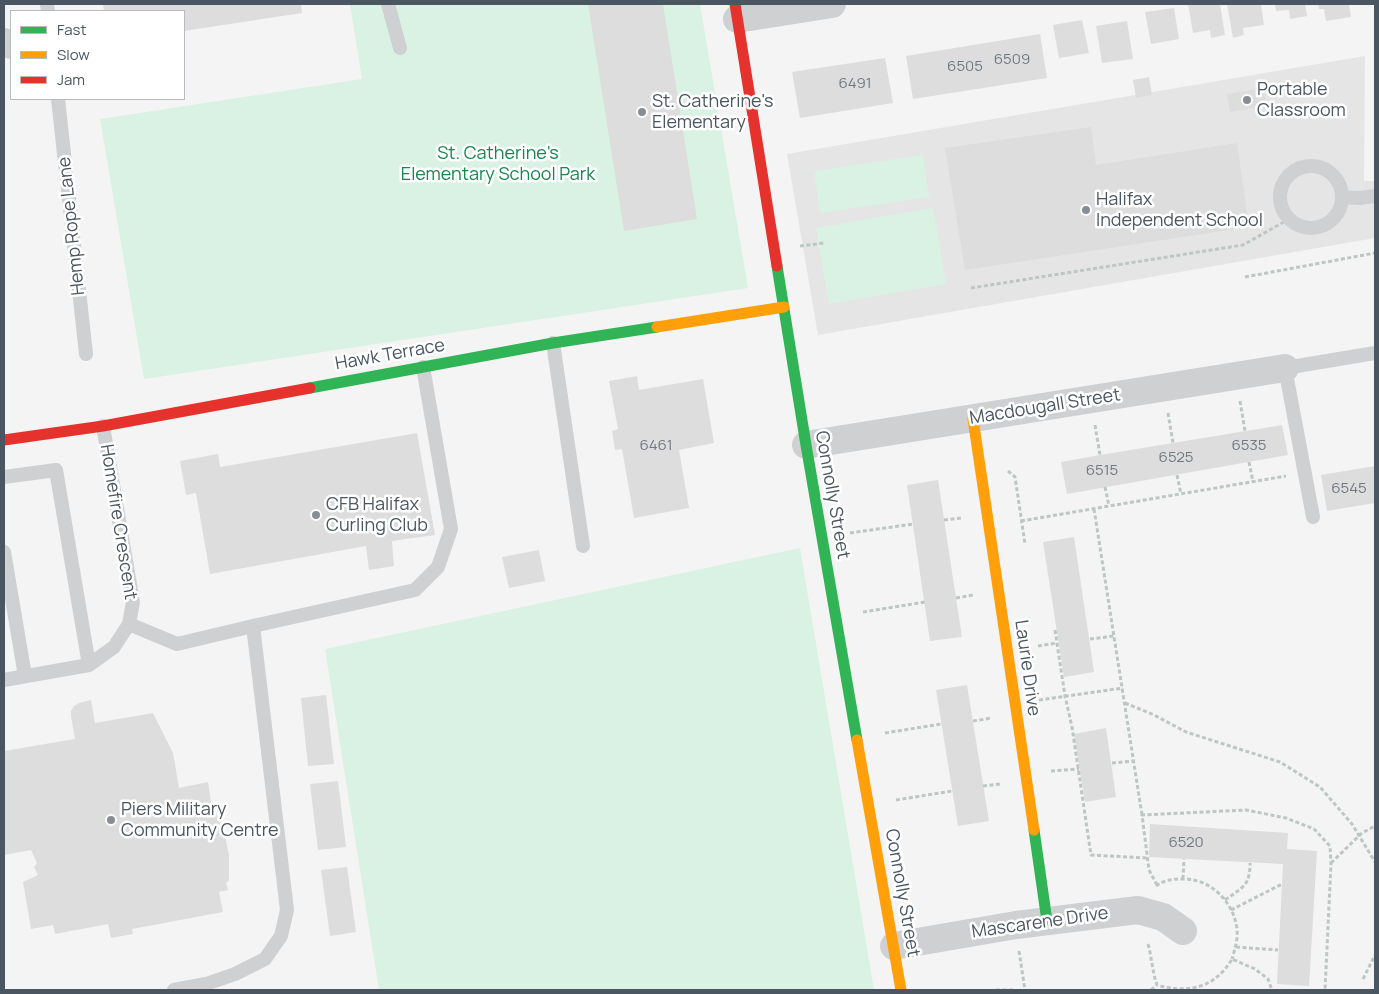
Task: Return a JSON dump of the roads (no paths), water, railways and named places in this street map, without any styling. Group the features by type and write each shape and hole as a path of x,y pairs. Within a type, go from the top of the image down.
{"street":[{"path":"736,11 832,4"},
{"name":"Connolly Street","path":"736,11 806,445 901,990"},
{"name":"Hawk Terrace","path":"4,440 103,426 553,343 784,307"},
{"name":"Macdougall Street","path":"806,445 1285,368"},
{"name":"Laurie Drive","path":"973,419 1047,921"},
{"name":"Mascarene Drive","path":"894,946 1016,925 1138,910 1163,917 1183,931"}],"lane":[{"path":"388,4 400,48"},
{"name":"Hemp Rope Lane","path":"58,100 86,354"},
{"path":"1318,167 1327,171 1335,178 1340,187 1342,197 1341,207 1336,216 1328,223 1308,228 1298,225 1289,219 1281,202 1281,192 1284,182 1290,174 1298,169 1318,167"},
{"path":"1342,197 1360,198 1375,196"},
{"path":"553,343 583,546"},
{"path":"1313,517 1285,368 1375,353"},
{"path":"129,624 177,644 415,590 438,567 452,529 423,367"},
{"name":"Homefire Crescent","path":"4,680 89,665 114,647 129,624 133,602 103,426"},
{"path":"4,477 56,470 89,665"},
{"path":"4,552 25,676"},
{"path":"174,990 206,984 235,974 265,959 281,936 287,910 253,626"}],"place":[{"name":"Portable Classroom","path":"1247,100"},
{"name":"St. Catherine's Elementary","path":"642,112"},
{"name":"Halifax Independent School","path":"1086,210"},
{"name":"CFB Halifax Curling Club","path":"316,515"},
{"name":"Piers Military Community Centre","path":"111,820"}],"park label":[{"name":"St. Catherine's Elementary School Park","path":"498,164"}]}
